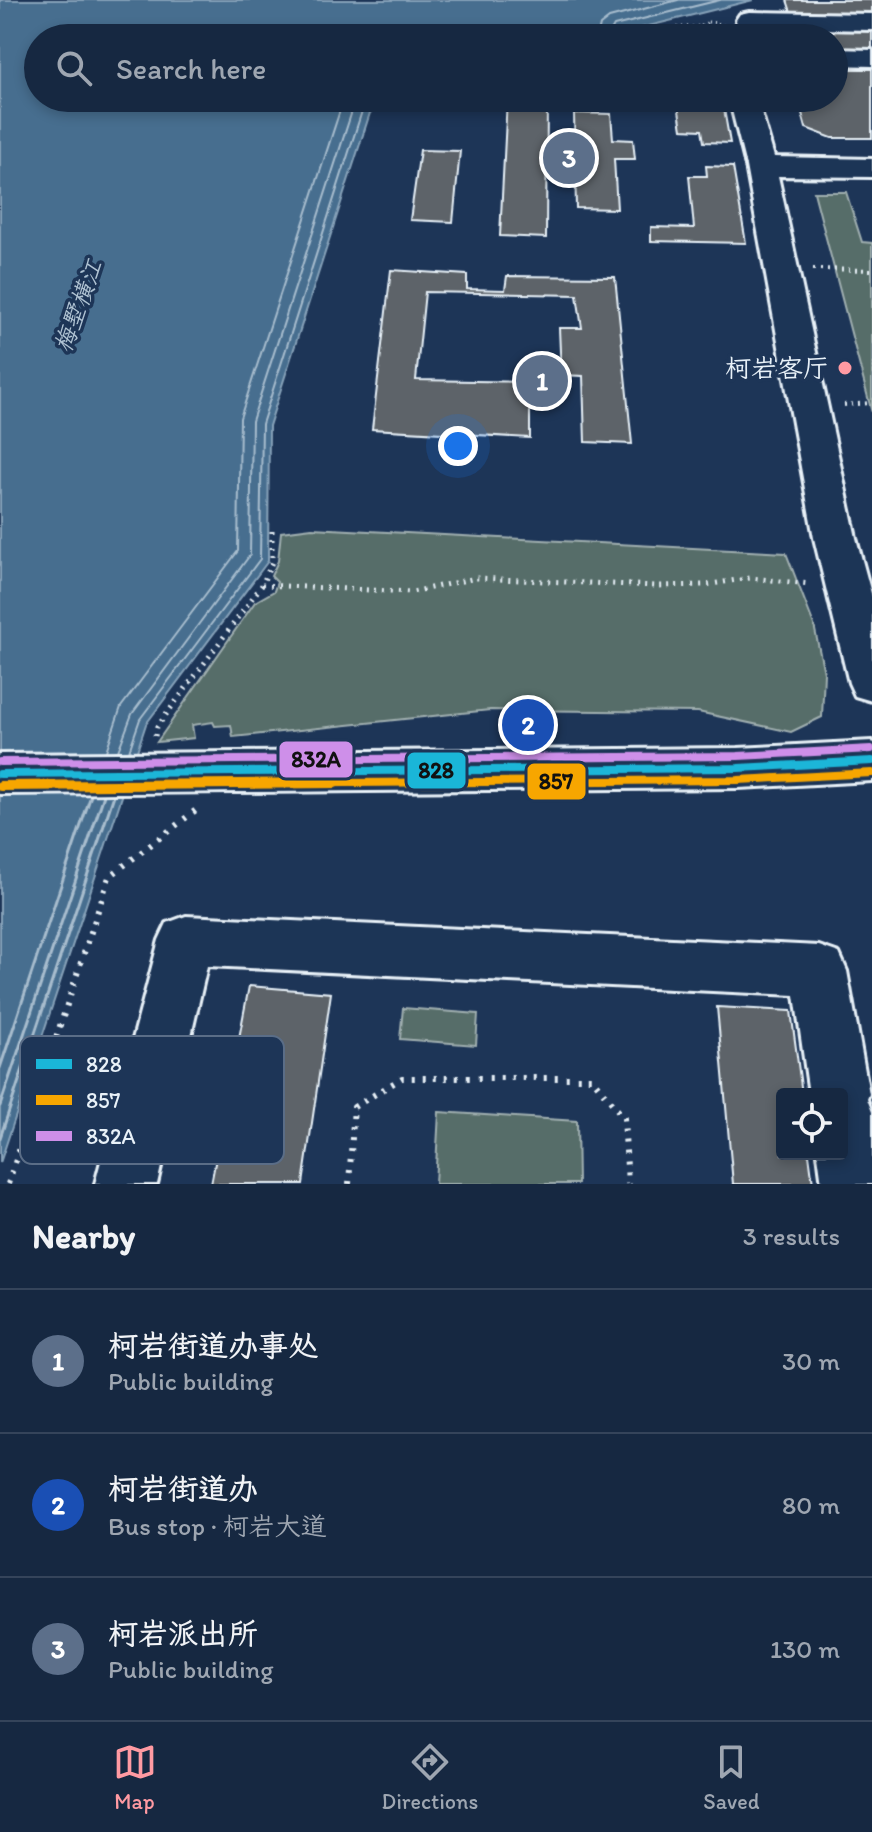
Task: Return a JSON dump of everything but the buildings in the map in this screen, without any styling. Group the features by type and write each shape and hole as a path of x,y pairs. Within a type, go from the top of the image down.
{"street":[{"path":"750,24 749,20 872,22"},
{"path":"848,57 872,58"},
{"path":"747,112 761,166 807,408 872,683"},
{"path":"761,166 872,168"},
{"path":"0,774 738,768 872,761"},
{"path":"162,1036 186,940 819,971 838,1088"},
{"path":"848,1151 853,1184"},
{"path":"126,1184 131,1164"}],"path":[{"path":"808,269 872,270"},
{"path":"154,740 157,727 262,585 272,562 272,531"},
{"path":"262,585 412,592 476,578 656,586 705,585 750,578 848,588"},
{"path":"57,1036 109,877 220,773"},
{"path":"349,1184 354,1107 402,1078 592,1078 624,1118 628,1184"},
{"path":"8,1184 20,1148"}],"green space":[{"path":"814,192 846,192 862,242 872,243 872,413"},
{"path":"312,528 786,553 814,625 824,673 822,717 791,732 698,712 490,710 233,737 231,725 215,726 213,722 192,725 194,738 157,742 255,602 274,591 277,582 271,576 278,561 281,532"},
{"path":"403,1008 478,1014 476,1045 400,1039"},
{"path":"439,1112 577,1121 578,1184 435,1184"}],"water":[{"name":"梅墅横江","path":"0,0 753,0 657,24 24,24 24,112 372,112 269,426 268,561 146,724 42,1036 20,1036 20,1103 0,1163"}],"transit line":[{"name":"832A","path":"0,762 738,756 871,749"},
{"name":"828","path":"0,774 738,768 872,761"},
{"name":"857","path":"0,786 738,780 872,773"}],"place":[{"name":"柯岩派出所","path":"569,158"},
{"name":"柯岩客厅","path":"845,368"},
{"name":"柯岩街道办事处","path":"542,381"},
{"name":"柯岩街道办","path":"528,725"}]}
